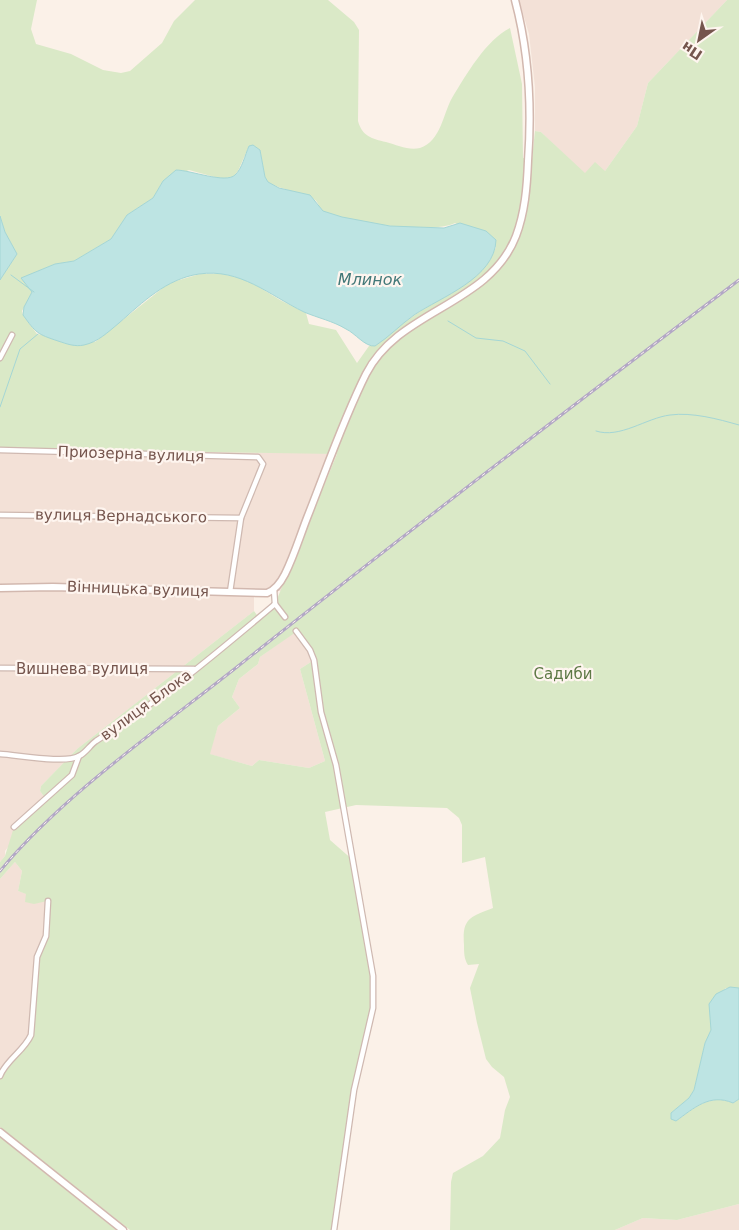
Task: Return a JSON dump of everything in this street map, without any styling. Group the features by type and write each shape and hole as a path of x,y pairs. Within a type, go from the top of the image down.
{"street":[{"path":"285,617 275,604 274,589 288,567 331,456 359,389 374,360 397,335 472,290 486,279 504,258 516,235 527,184 530,89 524,36 514,0"},
{"path":"0,358 12,335"},
{"name":"Приозерна вулиця","path":"0,450 258,457 262,459 263,464 242,518"},
{"name":"вулиця Вернадського","path":"0,515 242,518"},
{"path":"230,592 242,518"},
{"name":"Вінницька вулиця","path":"0,588 267,593 274,589"},
{"name":"вулиця Блока","path":"79,756 91,744 133,718 275,604"},
{"path":"296,631 310,650 314,660 321,712 336,766 373,976 373,1008 354,1090 334,1230"},
{"name":"Вишнева вулиця","path":"0,668 194,669"},
{"path":"0,754 25,755 56,760 79,756"},
{"path":"14,827 72,775 79,756"},
{"path":"1,1073 25,1045 31,1034 37,957 46,936 48,901"},
{"path":"0,1132 123,1230"}],"shaded area":[{"path":"519,0 727,0 648,83 637,126 605,171 585,174 541,132 535,131 535,87 529,34"},
{"path":"0,449 337,454 281,591 53,584 0,587"},
{"path":"0,588 254,595 254,611 77,749 41,786 40,791 45,798 5,851 5,856 0,862"},
{"path":"296,631 314,660 300,669 325,761 309,768 259,760 252,766 209,754 218,726 240,708 232,697 239,679 258,664 260,657"},
{"path":"15,862 22,871 18,891 48,901 46,936 31,1035 0,1071 0,879"},
{"path":"739,1204 739,1230 615,1230 643,1218 677,1220"}],"green space":[{"name":"Садиби","path":"0,0 37,0 31,29 36,44 71,54 103,70 121,73 130,71 162,43 174,21 195,0 328,0 354,22 359,30 358,121 362,130 372,138 412,149 420,148 433,139 452,98 470,69 485,49 510,28 522,84 523,158 532,159 535,131 541,132 585,173 595,162 605,171 637,126 648,83 727,0 739,0 739,988 726,988 711,1001 711,1030 705,1043 694,1090 689,1098 671,1113 676,1121 703,1103 725,1100 733,1103 739,1099 739,1204 677,1220 643,1218 615,1230 450,1230 451,1182 453,1173 483,1156 500,1138 505,1110 510,1097 504,1077 486,1059 470,988 479,964 468,965 464,953 464,929 466,924 478,914 493,908 485,857 462,863 462,825 459,818 447,808 356,805 325,812 330,840 354,861 371,959 374,1000 360,1064 334,1230 130,1230 0,1127 0,1071 28,1040 37,957 45,940 47,901 34,904 25,902 26,894 18,891 22,871 15,862 0,879 0,862 5,856 14,827 45,798 40,791 41,786 77,749 254,611 259,618 275,604 337,454 0,449 0,280 17,254 5,232 0,216","holes":["249,146 260,150 265,177 268,182 311,198 316,201 324,212 350,220 390,226 429,227 455,223 496,247 490,260 466,284 400,325 378,344 369,346 357,363 336,330 309,324 306,313 280,300 246,279 222,274 200,274 169,283 95,342 37,334 23,315 22,311 32,292 22,278 55,264 74,261 111,239 127,215 153,198 163,181 189,170 222,179 232,178 238,171","296,632 314,660 300,669 325,761 309,768 259,760 252,766 210,754 218,726 240,708 232,697 239,679 258,664 260,657"]},
{"path":"0,1137 116,1230 0,1230"}],"water":[{"name":"Млинок","path":"253,145 260,150 265,177 268,182 279,188 310,195 323,211 342,217 390,226 444,228 460,223 486,231 496,240 493,253 487,265 477,276 414,315 375,346 364,342 341,326 304,312 254,284 228,275 214,273 187,277 166,286 156,292 103,336 89,344 77,346 51,339 31,326 23,315 24,307 32,292 21,278 55,264 74,261 111,239 127,215 153,198 163,181 176,170 224,178 235,175 249,146"},
{"path":"0,216 5,232 17,254 0,280"},
{"path":"730,987 739,988 739,1099 733,1103 717,1100 703,1103 676,1121 671,1119 671,1113 689,1098 694,1090 705,1043 711,1030 709,1004 716,994"}],"waterway":[{"path":"11,275 34,292"},
{"path":"448,321 476,338 503,341 525,351 550,384"},
{"path":"0,407 20,349 38,334"},
{"path":"596,431 605,433 624,430 661,417 678,414 722,420 739,425"}],"railway":[{"path":"0,871 54,815 115,762 427,518 739,280"}]}
